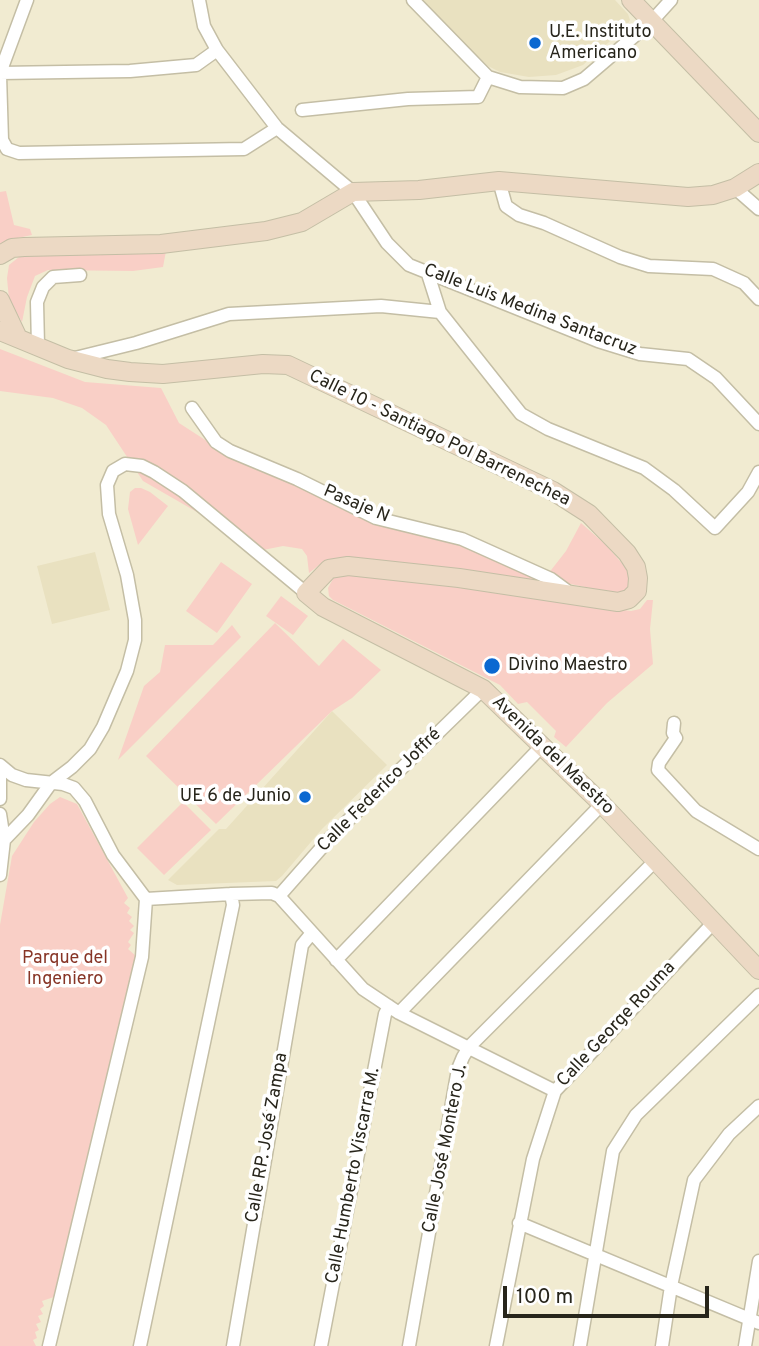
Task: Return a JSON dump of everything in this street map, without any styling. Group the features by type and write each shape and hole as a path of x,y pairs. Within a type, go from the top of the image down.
{"main road":[{"path":"631,0 759,133"},
{"path":"0,255 12,248 161,244 266,231 302,222 352,192 419,190 499,181 688,197 713,195 736,188 759,173"},
{"path":"0,272 24,247"},
{"path":"0,300 18,338"},
{"name":"Calle 10 - Santiago Pol Barrenechea","path":"0,331 68,359 107,369 163,373 263,364 288,365 553,491 589,514 627,553 638,578 637,591 629,599 618,602 458,578 348,566 329,569 306,593"},
{"name":"Avenida del Maestro","path":"306,593 323,607 482,690 602,804 759,970"}],"street":[{"path":"27,0 0,74 2,140 7,149 19,153 244,149 277,128"},
{"name":"Calle Luis Medina Santacruz","path":"199,0 204,26 218,50 277,128 352,192 387,243 409,265 598,341 640,354 688,359 716,378 759,424"},
{"path":"413,0 488,77 520,88 563,88 584,79 671,0"},
{"path":"0,74 130,71 196,65 218,50"},
{"path":"302,110 408,99 478,97 488,77"},
{"path":"499,181 506,206 519,215 544,223 620,257 649,266 713,269 744,283 759,299"},
{"path":"736,188 759,209"},
{"path":"427,271 440,312 521,414 548,429 644,468 674,490 715,528 748,492 759,472"},
{"path":"37,346 37,302 43,287 54,278 80,275"},
{"path":"68,359 90,356 229,314 381,306 440,312"},
{"name":"Pasaje N","path":"192,408 216,442 230,450 298,479 376,518 462,539 551,579 573,596"},
{"path":"4,839 27,816 51,783 90,749 103,727 127,671 135,640 135,620 107,498 108,478 118,467 125,464 142,466 183,491 306,593"},
{"name":"Calle Federico Joffré","path":"279,896 331,837 482,690"},
{"path":"674,723 673,733 676,738 657,770 696,811 759,849"},
{"path":"336,960 542,746"},
{"path":"0,765 12,775 26,780 63,784 74,788 81,795 113,855 146,900 142,957 49,1346"},
{"path":"0,771 0,799"},
{"name":"Calle Humberto Viscarra M.","path":"321,1346 385,1014 394,1009 602,804"},
{"path":"0,814 4,839 0,875"},
{"name":"Calle José Montero J.","path":"409,1346 458,1069 469,1047 655,861"},
{"path":"146,900 231,894 279,896 363,989 394,1009 555,1091"},
{"path":"140,1346 233,905 231,894"},
{"name":"Calle George Rouma","path":"496,1346 533,1159 555,1091 715,921"},
{"name":"Calle RP. José Zampa","path":"233,1346 302,945 311,933"},
{"path":"580,1346 613,1151 636,1115 759,995"},
{"path":"662,1346 671,1286 694,1180 722,1142 759,1106"},
{"path":"519,1223 755,1321"},
{"path":"745,1346 755,1321 759,1261"}],"shaded area":[{"name":"U.E. Instituto Americano","path":"419,0 615,0 630,20 626,27 583,65 556,75 529,77 500,72 488,66"},
{"path":"95,552 110,610 52,624 37,566"},
{"name":"UE 6 de Junio","path":"332,711 387,765 322,829 282,876 276,881 177,885 168,880 219,829 226,829"}],"green space":[{"path":"6,191 14,225 30,229 32,235 13,239 0,246 0,192"},
{"path":"166,251 163,267 133,271 48,270 35,276 22,322 9,299 9,265 19,257 39,253"},
{"path":"0,349 85,382 161,388 179,423 230,456 438,536 546,583 343,558 323,562 309,573 307,556 302,549 283,546 263,550 143,481 106,425 82,408 53,398 0,391"},
{"path":"135,488 150,492 168,506 138,545 128,509 130,492"},
{"path":"581,523 606,545 627,569 630,582 627,589 621,593 566,583 548,574 566,551"},
{"path":"221,562 252,584 217,633 186,611"},
{"path":"342,573 631,611 640,609 647,600 653,600 650,629 653,664 607,703 566,747 554,737 556,731 527,702 518,704 500,685 333,600 329,596 328,588 334,577"},
{"path":"281,596 308,616 293,635 266,616"},
{"path":"275,623 319,666 343,639 381,670 352,698 332,711 216,824 146,756"},
{"path":"232,625 241,637 118,760 144,686 160,672 165,645 213,645"},
{"name":"Parque del Ingeniero","path":"60,797 77,804 128,898 124,903 130,908 127,913 132,917 129,921 134,926 130,930 134,933 128,942 131,945 128,949 136,956 54,1297 42,1301 44,1306 40,1309 43,1314 38,1316 41,1322 36,1324 39,1330 35,1332 37,1338 33,1340 36,1346 0,1346 0,925 12,856 34,822"},
{"path":"183,802 211,830 164,875 137,848"}],"place":[{"name":"U.E. Instituto Americano","path":"535,43"},
{"name":"Divino Maestro","path":"492,666"},
{"name":"UE 6 de Junio","path":"305,797"}]}
